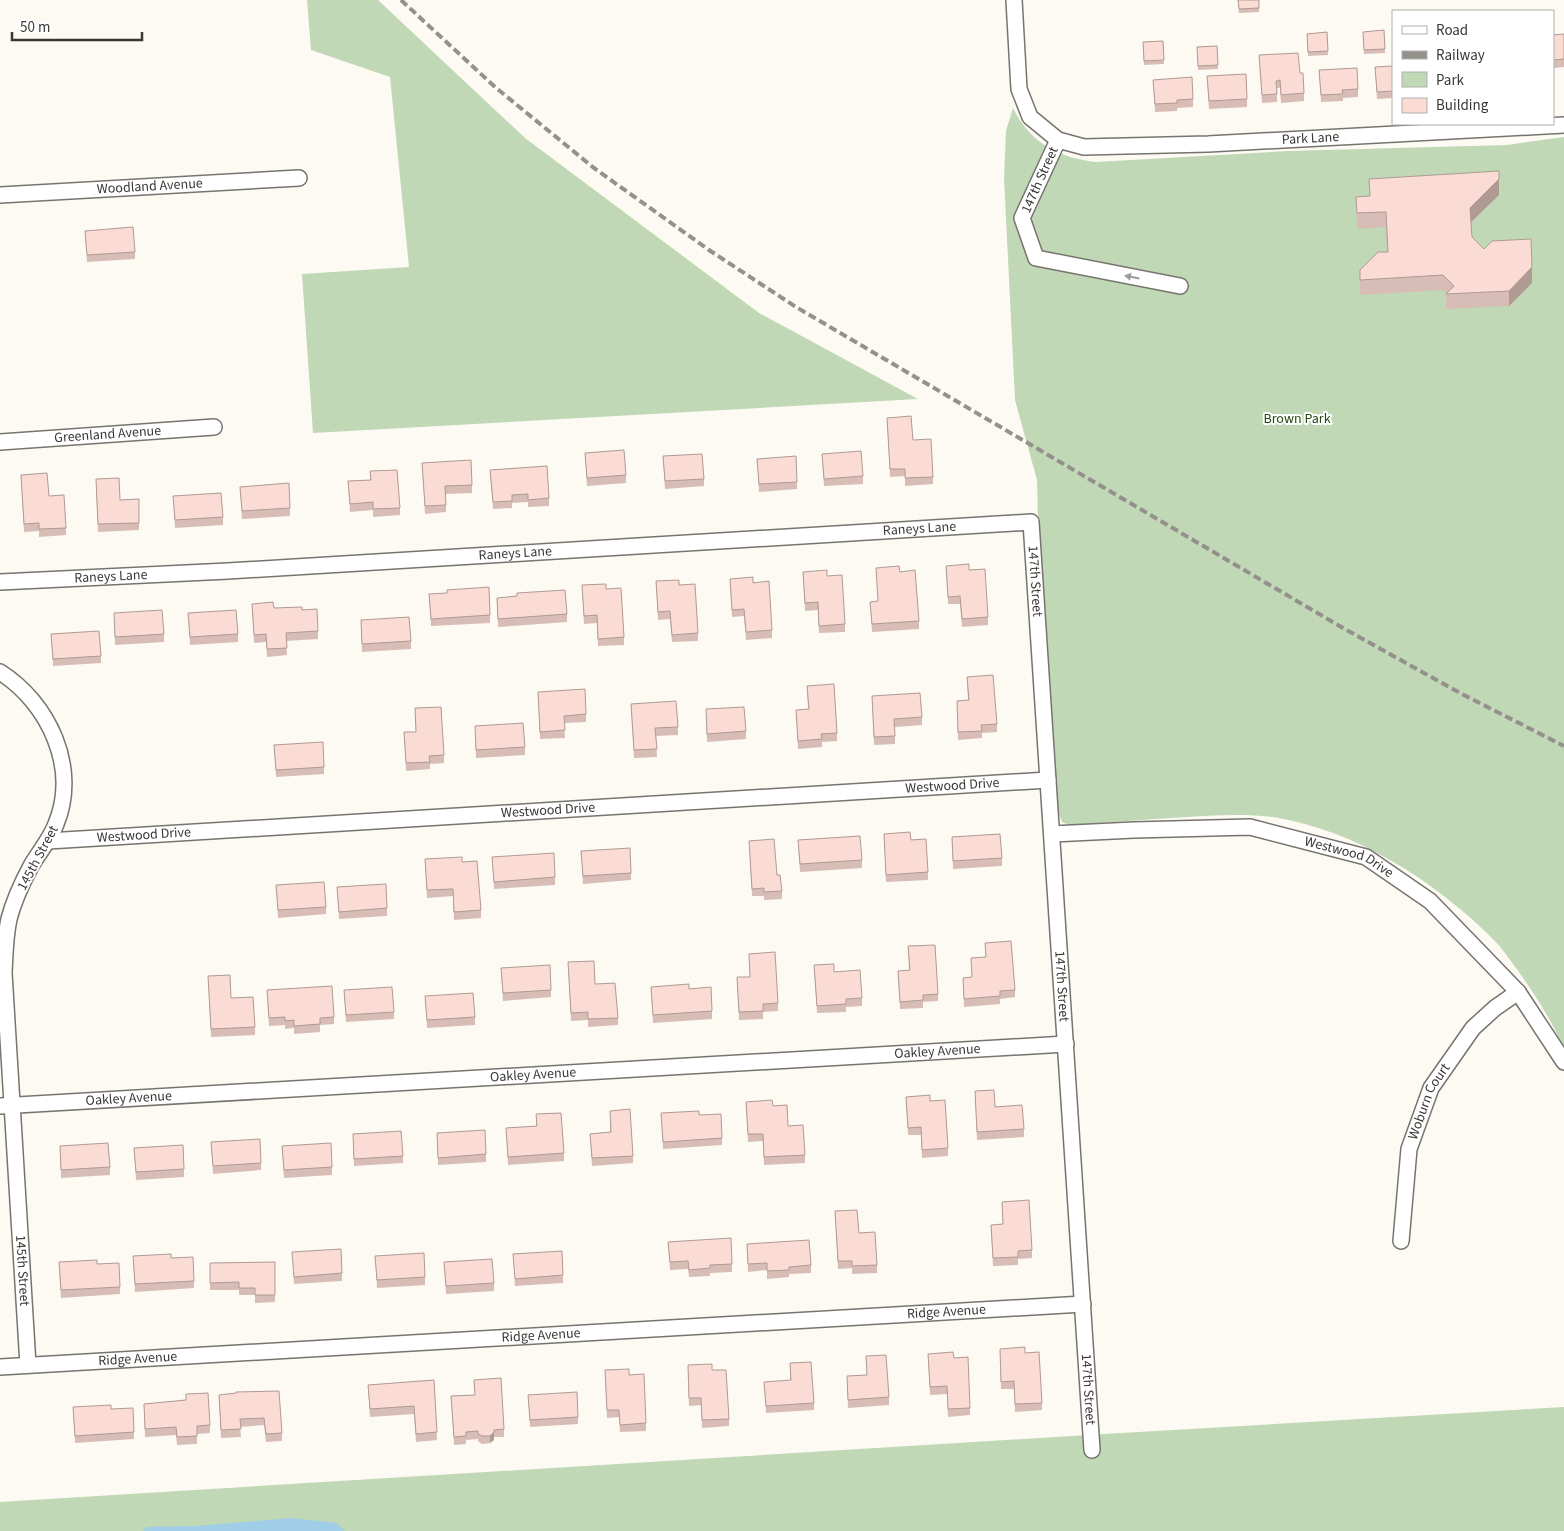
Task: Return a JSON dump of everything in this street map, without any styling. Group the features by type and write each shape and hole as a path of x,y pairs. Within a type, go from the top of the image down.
{"street":[{"name":"147th Street","path":"1014,0 1019,89 1030,116 1058,140 1022,218 1036,258 1180,286"},
{"name":"Park Lane","path":"1058,140 1084,147 1208,144 1564,125"},
{"name":"Woodland Avenue","path":"0,195 299,178"},
{"name":"Greenland Avenue","path":"0,442 214,427"},
{"name":"147th Street","path":"1031,522 1092,1450"},
{"name":"Raneys Lane","path":"0,582 228,571 1031,522"},
{"name":"145th Street","path":"0,672 12,680 34,702 52,729 64,776 62,801 56,823 48,841 31,866 20,889 9,919 6,938 4,972 6,1106 28,1365"},
{"name":"Westwood Drive","path":"48,841 1048,780"},
{"name":"Westwood Drive","path":"1052,834 1250,827 1366,858 1430,901 1518,992 1564,1062"},
{"name":"Woburn Court","path":"1401,1241 1409,1148 1431,1088 1473,1028 1495,1008 1518,992"},
{"name":"Oakley Avenue","path":"6,1106 1066,1044"},
{"name":"Ridge Avenue","path":"0,1367 1082,1304"}],"green space":[{"path":"307,0 378,0 525,138 759,313 918,399 313,433 302,274 409,267 390,77 311,50"},
{"name":"Brown Park","path":"1013,108 1028,131 1047,147 1070,157 1096,162 1288,151 1507,145 1564,137 1564,1048 1534,995 1494,940 1447,898 1393,862 1364,846 1304,824 1273,817 1234,815 1069,825 1062,822 1058,811 1038,522 1037,480 1015,400 1004,178 1006,131"},
{"path":"1564,1407 1564,1531 0,1531 0,1502"}],"water":[{"path":"292,1518 336,1523 345,1531 143,1531 147,1527 195,1526"}],"building":[{"path":"1238,0 1259,0 1259,8 1239,9"},
{"path":"1384,30 1385,49 1364,50 1363,32"},
{"path":"1327,32 1328,51 1308,52 1307,34"},
{"path":"1564,34 1564,59 1554,60 1554,35"},
{"path":"1163,41 1164,60 1144,61 1143,42"},
{"path":"1217,46 1218,65 1198,66 1197,47"},
{"path":"1298,53 1300,73 1303,73 1304,93 1281,95 1280,80 1276,81 1277,94 1262,95 1259,55"},
{"path":"1392,66 1392,91 1377,92 1375,67"},
{"path":"1357,68 1358,89 1342,90 1343,94 1321,95 1319,70"},
{"path":"1246,74 1247,99 1209,101 1207,76"},
{"path":"1192,77 1193,99 1177,100 1177,103 1155,104 1153,80"},
{"path":"1499,171 1499,179 1470,208 1472,237 1484,249 1492,241 1531,239 1532,267 1509,291 1446,294 1454,286 1443,275 1360,280 1360,270 1378,252 1388,252 1386,212 1357,213 1356,197 1370,196 1369,179"},
{"path":"133,227 135,252 87,255 85,231"},
{"path":"911,416 913,440 931,439 933,477 905,478 905,469 890,469 887,418"},
{"path":"624,450 626,475 587,478 585,453"},
{"path":"861,451 863,476 824,479 822,454"},
{"path":"702,454 704,479 665,481 663,456"},
{"path":"796,456 797,482 759,484 757,459"},
{"path":"471,460 472,485 445,486 446,505 425,506 422,463"},
{"path":"547,466 549,498 528,500 528,494 512,495 512,501 493,502 490,470"},
{"path":"397,470 400,508 373,509 373,502 350,504 348,481 371,480 370,471"},
{"path":"47,473 49,496 64,495 66,528 39,529 39,523 24,524 21,475"},
{"path":"119,478 120,500 139,499 139,523 98,524 96,479"},
{"path":"289,483 290,508 242,511 240,487"},
{"path":"221,493 223,517 175,520 173,496"},
{"path":"969,564 969,570 985,569 988,617 962,619 960,596 948,597 946,566"},
{"path":"899,566 900,572 915,570 919,621 872,624 870,602 878,601 876,568"},
{"path":"827,570 827,576 842,575 845,624 819,626 818,602 805,603 803,572"},
{"path":"753,577 753,583 769,581 772,630 746,632 744,609 732,610 730,579"},
{"path":"679,580 679,585 695,584 698,633 672,635 670,611 658,612 656,581"},
{"path":"606,584 606,589 621,588 624,637 598,639 597,615 584,616 582,585"},
{"path":"489,587 490,615 431,619 429,594 447,593 447,590"},
{"path":"565,590 567,614 498,619 497,598 517,596 517,593"},
{"path":"273,602 274,608 302,607 302,610 317,609 318,631 286,633 287,648 267,649 266,634 254,635 252,604"},
{"path":"162,610 164,634 115,637 114,613"},
{"path":"236,610 238,634 190,637 188,613"},
{"path":"409,617 411,641 362,644 361,620"},
{"path":"99,631 101,656 53,659 51,634"},
{"path":"993,675 997,724 981,725 982,731 958,732 957,701 969,700 967,677"},
{"path":"834,684 837,733 821,734 822,739 798,741 796,710 809,709 807,686"},
{"path":"585,689 586,714 564,716 565,730 540,732 538,692"},
{"path":"920,693 922,717 894,719 895,736 874,737 872,696"},
{"path":"676,701 678,727 655,728 657,749 634,750 631,704"},
{"path":"441,707 444,755 429,756 430,762 406,763 404,732 416,732 415,708"},
{"path":"744,707 746,731 707,734 706,709"},
{"path":"523,723 525,747 476,750 475,726"},
{"path":"323,742 324,767 276,770 274,745"},
{"path":"910,832 911,840 926,839 928,872 886,875 884,834"},
{"path":"1000,834 1002,858 953,861 952,837"},
{"path":"860,836 862,860 800,864 798,840"},
{"path":"774,839 777,875 780,875 782,891 764,892 764,888 752,889 749,841"},
{"path":"630,848 631,873 583,876 581,851"},
{"path":"554,853 555,877 494,882 492,857"},
{"path":"462,857 462,862 477,861 481,910 454,912 453,889 427,890 425,859"},
{"path":"324,882 326,907 278,910 276,885"},
{"path":"386,884 387,908 339,912 337,887"},
{"path":"1011,941 1015,990 1000,991 1000,996 964,999 963,978 972,977 971,958 986,957 985,943"},
{"path":"935,945 938,994 923,995 923,1000 900,1002 898,971 910,970 908,946"},
{"path":"775,952 778,1003 763,1004 763,1011 739,1012 737,977 750,977 749,954"},
{"path":"594,961 595,984 615,983 618,1018 588,1019 588,1012 571,1013 568,962"},
{"path":"834,964 834,972 860,970 862,998 846,999 846,1004 817,1006 814,965"},
{"path":"550,965 551,990 503,993 501,968"},
{"path":"230,975 231,998 253,997 255,1027 211,1029 208,976"},
{"path":"689,984 689,989 711,987 712,1011 653,1015 651,987"},
{"path":"332,986 334,1017 320,1018 320,1024 294,1026 294,1020 285,1021 285,1017 269,1018 267,990"},
{"path":"392,987 394,1012 346,1015 344,990"},
{"path":"473,993 475,1017 427,1020 425,996"},
{"path":"994,1090 995,1107 1022,1105 1024,1129 977,1132 975,1091"},
{"path":"930,1095 930,1101 945,1100 948,1148 922,1150 921,1127 908,1128 906,1097"},
{"path":"772,1100 773,1106 787,1105 788,1126 803,1125 805,1155 764,1157 763,1134 748,1134 746,1102"},
{"path":"630,1109 633,1156 592,1158 590,1134 611,1132 610,1111"},
{"path":"699,1111 699,1115 721,1114 722,1138 663,1142 661,1113"},
{"path":"561,1113 564,1153 508,1157 506,1128 537,1126 536,1114"},
{"path":"485,1130 486,1154 438,1158 437,1133"},
{"path":"401,1131 403,1156 354,1159 353,1134"},
{"path":"260,1139 261,1163 213,1166 211,1142"},
{"path":"108,1143 110,1167 61,1170 60,1146"},
{"path":"331,1143 332,1167 284,1170 282,1146"},
{"path":"183,1145 184,1169 136,1172 134,1148"},
{"path":"1029,1200 1032,1250 1018,1251 1018,1257 993,1258 991,1225 1003,1224 1002,1202"},
{"path":"857,1210 859,1233 875,1232 877,1265 852,1266 852,1261 838,1261 835,1211"},
{"path":"731,1238 732,1264 710,1265 710,1268 689,1270 688,1261 670,1262 668,1242"},
{"path":"809,1240 811,1265 789,1267 789,1270 767,1271 767,1263 748,1264 747,1244"},
{"path":"341,1249 342,1273 294,1277 292,1252"},
{"path":"562,1251 563,1275 515,1279 513,1254"},
{"path":"424,1253 425,1277 377,1280 375,1256"},
{"path":"171,1254 171,1258 193,1257 194,1281 135,1284 133,1256"},
{"path":"492,1259 494,1283 446,1286 444,1262"},
{"path":"97,1260 97,1264 119,1263 120,1287 61,1290 59,1262"},
{"path":"275,1262 275,1295 255,1295 255,1288 239,1288 239,1282 210,1283 210,1263"},
{"path":"1025,1347 1025,1353 1039,1352 1042,1403 1015,1404 1014,1381 1001,1382 1000,1349"},
{"path":"953,1352 954,1358 968,1357 970,1408 948,1409 947,1386 930,1387 928,1354"},
{"path":"886,1355 889,1397 848,1400 847,1376 867,1375 866,1356"},
{"path":"811,1362 814,1403 766,1406 764,1382 791,1380 790,1363"},
{"path":"712,1364 712,1370 726,1370 729,1419 702,1420 701,1398 689,1398 688,1365"},
{"path":"629,1369 629,1375 644,1374 646,1423 620,1425 619,1410 607,1410 605,1370"},
{"path":"501,1378 504,1429 494,1430 490,1436 482,1436 478,1434 478,1431 466,1432 466,1436 454,1437 451,1396 475,1395 474,1380"},
{"path":"434,1380 437,1432 416,1434 414,1406 370,1409 368,1385"},
{"path":"279,1391 282,1433 266,1434 264,1418 240,1419 241,1429 221,1430 219,1395 236,1392"},
{"path":"577,1392 578,1417 530,1420 528,1395"},
{"path":"208,1393 210,1425 197,1426 197,1436 177,1437 176,1427 145,1429 144,1404 186,1400 186,1394"},
{"path":"111,1405 111,1409 133,1408 134,1432 75,1436 73,1407"}],"railway":[{"path":"401,0 495,87 594,168 709,250 796,307 1343,628 1460,693 1564,746"}]}
